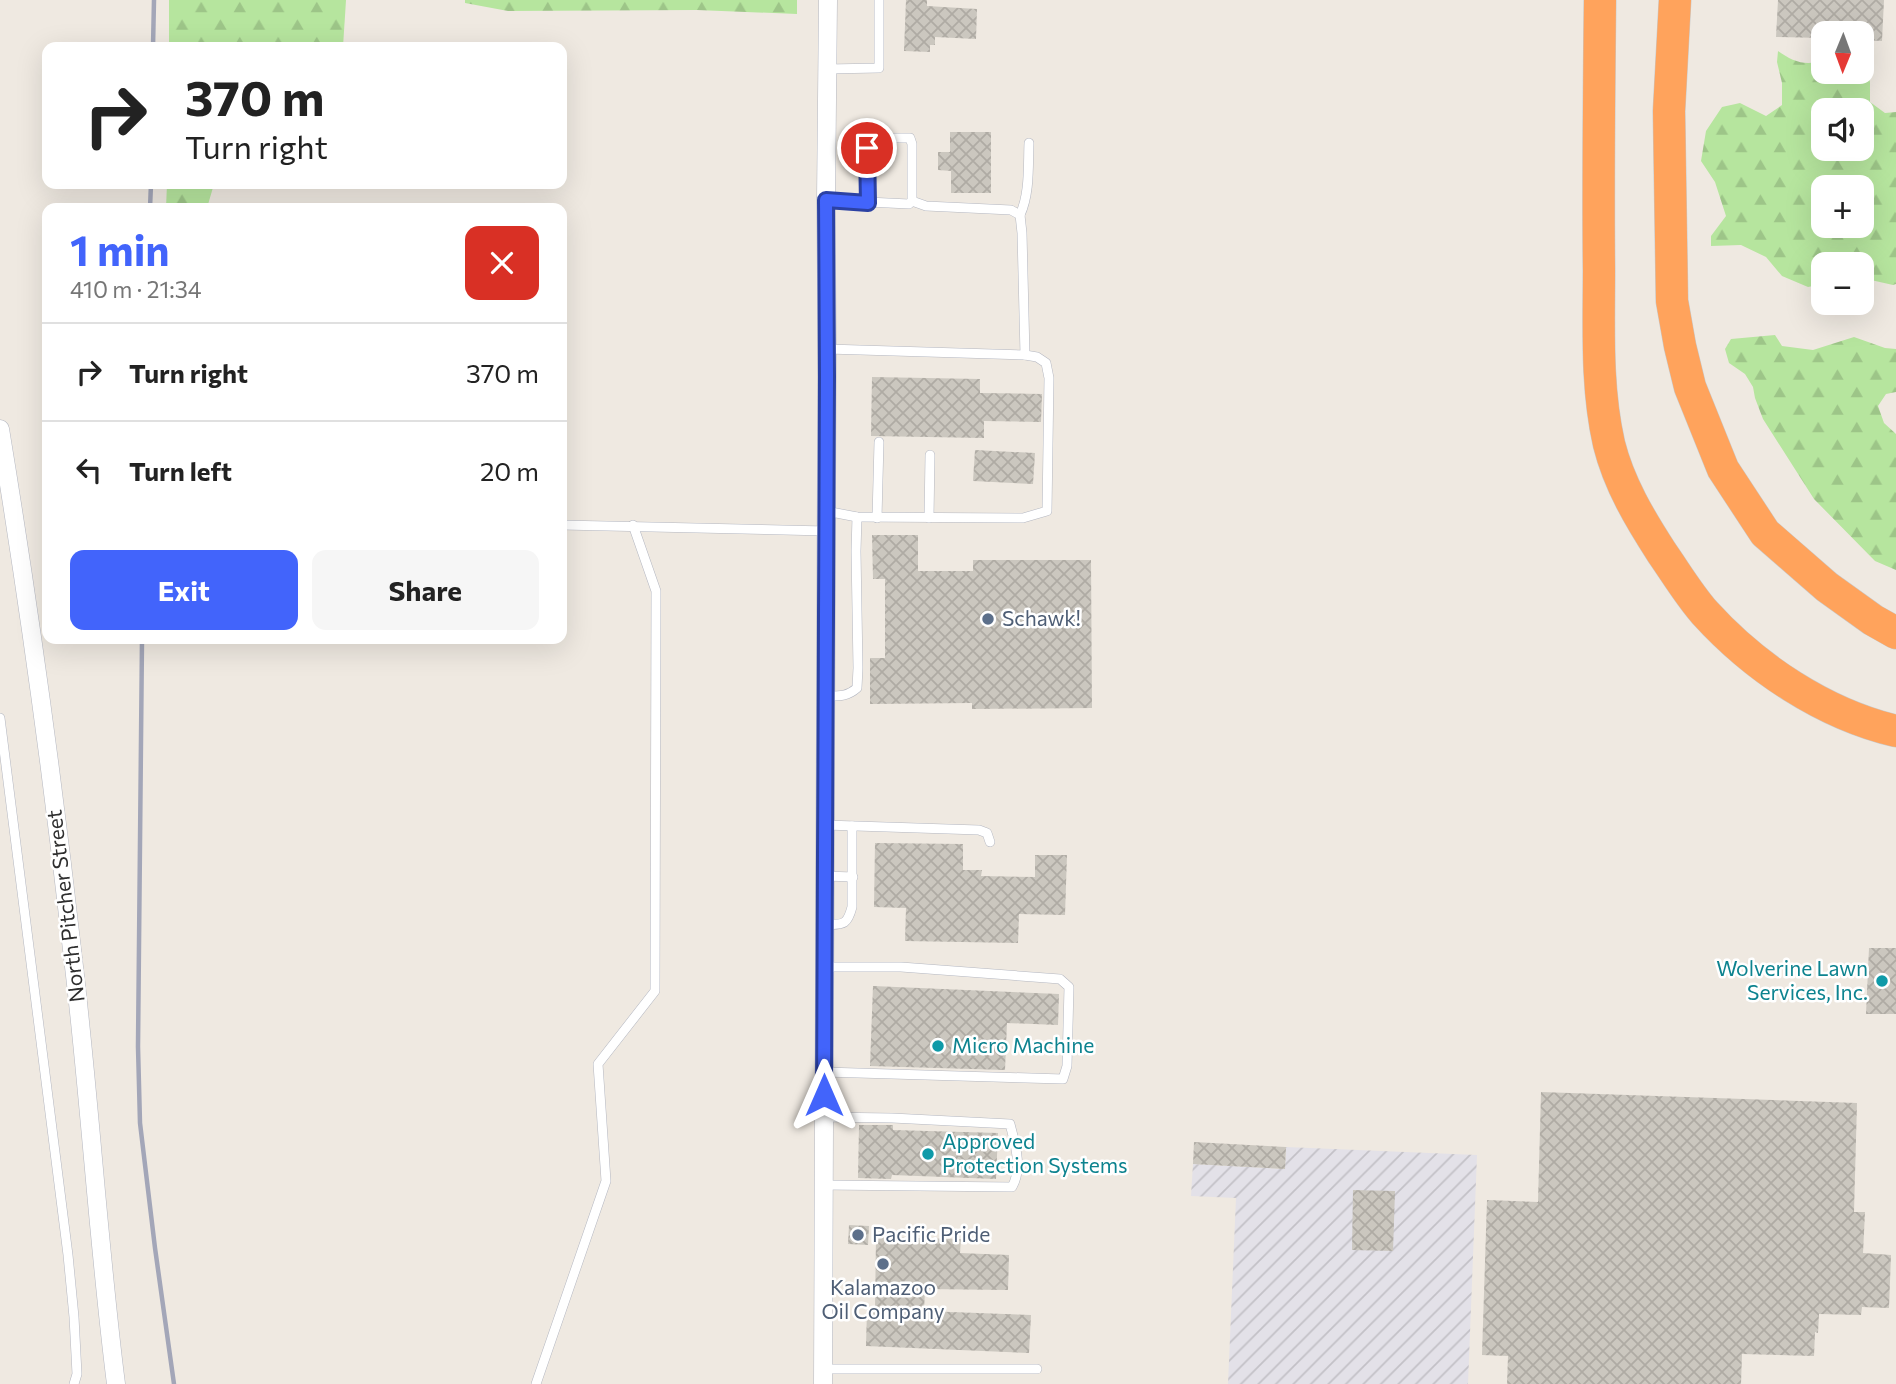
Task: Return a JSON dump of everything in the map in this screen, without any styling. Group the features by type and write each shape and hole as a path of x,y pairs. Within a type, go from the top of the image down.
{"highway":[{"path":"1600,0 1600,377 1604,419 1625,489 1641,522 1704,612 1744,651 1786,682 1824,704 1860,720 1896,731"},
{"path":"1675,0 1669,111 1672,301 1690,387 1723,469 1765,533 1827,587 1873,620 1895,632"}],"street":[{"path":"823,1377 828,0"},
{"name":"North Pitcher Street","path":"1,437 22,564 74,959 106,1305 116,1384"}],"lane":[{"path":"828,69 879,68 879,0"},
{"path":"868,203 867,148 868,140 874,138 910,138 912,201"},
{"path":"1025,355 1020,215 1027,193 1029,143"},
{"path":"826,200 909,204 912,201"},
{"path":"912,201 926,206 1011,210 1020,215"},
{"path":"826,511 857,517 1023,518 1047,511 1049,378 1046,363 1037,357 1025,355 827,349"},
{"path":"877,517 879,442"},
{"path":"929,518 930,455"},
{"path":"826,696 844,696 857,688 857,517"},
{"path":"567,525 826,531"},
{"path":"536,1384 606,1181 598,1064 655,991 656,591 633,525"},
{"path":"0,718 68,1255 74,1317 74,1384"},
{"path":"825,825 979,830 987,834 990,842"},
{"path":"825,925 843,924 849,919 853,877 852,826"},
{"path":"825,876 853,877"},
{"path":"824,1072 1063,1079 1068,1066 1069,987 1060,979 901,967 825,967"},
{"path":"824,1117 1010,1124 1016,1148 1017,1178 1012,1186 824,1185"},
{"path":"823,1377 1037,1369"}],"shaded area":[{"path":"1286,1147 1477,1155 1468,1384 1228,1384 1236,1198 1191,1196 1193,1164 1285,1169"}],"green space":[{"path":"169,0 346,0 343,42 169,42"},
{"path":"465,0 797,0 797,14 697,10 508,11 465,3"},
{"path":"1778,51 1799,62 1811,63 1811,84 1870,84 1870,98 1811,98 1811,161 1874,161 1874,105 1885,113 1896,112 1896,284 1874,281 1874,252 1811,252 1811,286 1808,287 1782,276 1766,257 1741,245 1711,246 1711,236 1726,216 1715,182 1701,161 1706,131 1722,107 1740,103 1766,116 1782,105 1782,83 1777,62"},
{"path":"167,189 213,189 208,203 166,203"},
{"path":"1775,335 1782,346 1813,350 1854,337 1896,349 1896,392 1886,394 1878,406 1884,423 1896,434 1896,570 1875,561 1814,499 1763,419 1753,387 1745,374 1729,363 1725,349 1731,339"}],"building":[{"path":"906,0 927,0 927,6 977,9 976,39 935,37 935,45 930,45 930,52 904,51"},
{"path":"1778,0 1884,0 1882,41 1874,41 1874,21 1811,21 1811,38 1776,37"},
{"path":"950,132 991,132 991,193 951,193 951,171 938,170 938,152 950,152"},
{"path":"872,377 980,379 980,393 1042,394 1041,422 984,421 984,438 871,436"},
{"path":"975,450 1035,453 1033,484 973,481"},
{"name":"Schawk!","path":"872,535 918,535 918,571 973,571 973,560 1091,560 1092,708 972,709 972,703 870,704 870,658 885,658 885,579 873,579"},
{"path":"875,843 963,844 963,870 982,870 981,876 1035,877 1035,855 1067,855 1065,915 1019,914 1018,943 905,941 906,908 874,907"},
{"name":"Wolverine Lawn Services, Inc.","path":"1869,948 1896,948 1896,1014 1866,1014"},
{"name":"Micro Machine","path":"873,986 1059,994 1058,1025 1007,1023 1005,1070 870,1066"},
{"path":"1541,1092 1857,1103 1854,1212 1865,1212 1863,1253 1891,1255 1889,1308 1862,1307 1861,1315 1819,1314 1814,1356 1742,1354 1741,1384 1507,1384 1508,1356 1482,1355 1487,1200 1538,1202"},
{"name":"Approved Protection Systems","path":"859,1125 893,1125 893,1130 998,1133 996,1179 892,1175 891,1179 858,1178"},
{"path":"1194,1142 1286,1147 1285,1169 1193,1164"},
{"path":"1353,1190 1395,1191 1393,1251 1352,1250"},
{"path":"849,1225 869,1226 868,1245 848,1244"},
{"path":"876,1237 961,1239 960,1253 1009,1255 1008,1290 925,1289 924,1311 1031,1315 1029,1353 866,1346 867,1309 875,1309"}],"railway":[{"path":"153,42 154,0"},
{"path":"150,203 151,189"},
{"path":"142,644 138,1047 140,1123 174,1384"}],"place":[{"name":"Schawk!","path":"988,619"},
{"name":"Wolverine Lawn Services, Inc.","path":"1882,981"},
{"name":"Micro Machine","path":"938,1046"},
{"name":"Approved Protection Systems","path":"928,1154"},
{"name":"Pacific Pride","path":"858,1235"},
{"name":"Kalamazoo Oil Company","path":"883,1264"}],"route":[{"path":"824,1095 826,200 868,203 867,148"}]}
